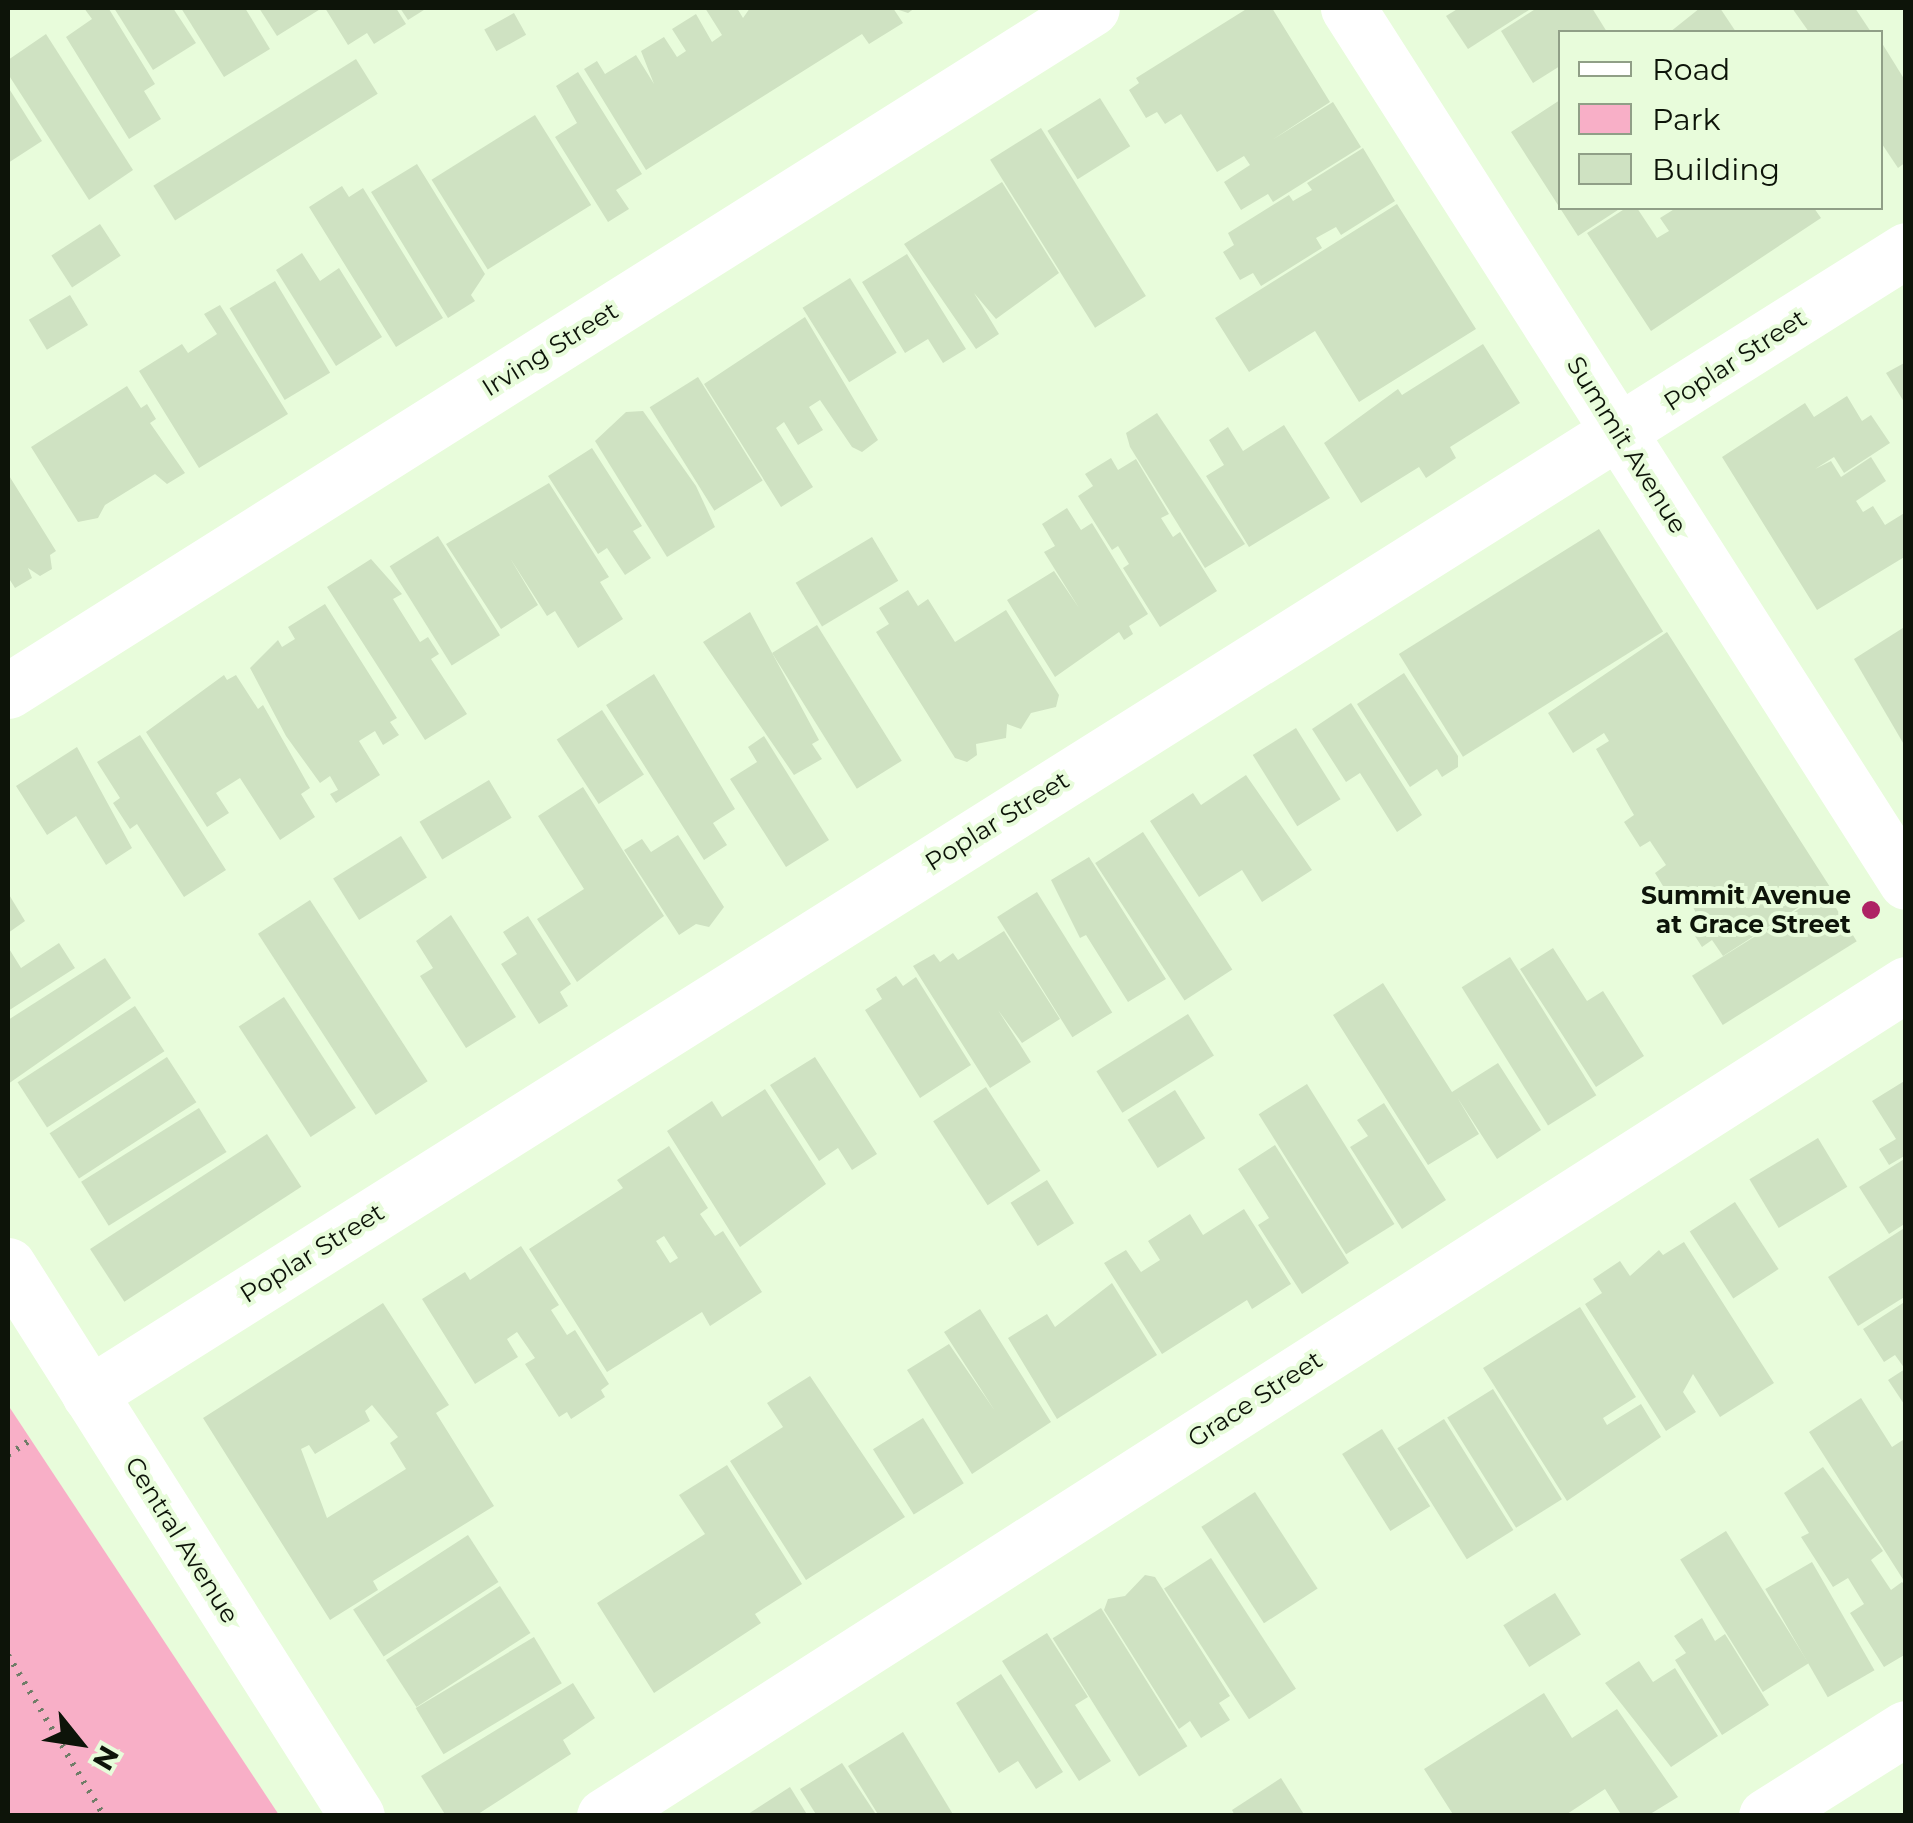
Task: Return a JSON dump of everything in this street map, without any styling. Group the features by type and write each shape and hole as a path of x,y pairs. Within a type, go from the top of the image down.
{"street":[{"name":"Irving Street","path":"8,692 1092,8"},
{"name":"Summit Avenue","path":"1348,8 1906,882"},
{"name":"Poplar Street","path":"89,1394 1621,434 1906,250"},
{"name":"Grace Street","path":"604,1816 1906,984"},
{"name":"Central Avenue","path":"8,1265 357,1816"},
{"path":"1766,1816 1906,1728"}],"path":[{"path":"8,1454 33,1438"},
{"path":"8,1655 104,1816"}],"green space":[{"path":"8,1405 279,1815 8,1815"}],"building":[{"path":"84,8 109,9 155,84 144,91 161,119 129,139 66,37 92,19"},
{"path":"114,8 173,8 196,43 153,70"},
{"path":"181,8 245,8 270,49 224,77"},
{"path":"259,8 322,8 277,36"},
{"path":"325,8 396,8 406,24 374,44 367,33 348,45"},
{"path":"400,8 427,8 408,20"},
{"path":"705,8 737,8 743,18 750,8 893,8 903,23 869,44 862,34 646,170 584,69 597,61 605,74 636,55 654,84 641,51 664,37 677,57 686,51 672,29 696,14 712,42 722,35"},
{"path":"1248,8 1272,8 1330,102 1272,140 1333,102 1361,147 1273,202 1268,194 1241,210 1224,182 1250,165 1244,156 1217,172 1181,114 1165,124 1157,112 1146,118 1129,90 1139,83 1136,78"},
{"path":"1459,8 1532,8 1468,49 1446,16"},
{"path":"1537,8 1592,8 1606,30 1558,30 1558,67 1533,83 1501,31"},
{"path":"1700,8 1720,8 1735,30 1672,30"},
{"path":"1792,8 1855,8 1870,30 1808,30"},
{"path":"514,13 526,35 496,51 484,29"},
{"path":"46,34 133,170 89,200 8,74 8,60"},
{"path":"1883,45 1906,82 1906,162 1898,168 1883,146"},
{"path":"356,59 378,94 175,220 153,186"},
{"path":"578,72 642,174 616,190 629,209 608,222 555,137 577,123 556,86"},
{"path":"8,87 42,141 8,163"},
{"path":"1100,98 1130,146 1078,179 1047,131"},
{"path":"1558,101 1558,205 1511,132"},
{"path":"535,115 591,205 488,270 432,180"},
{"path":"1041,128 1146,296 1095,328 990,160"},
{"path":"1363,148 1395,201 1341,235 1336,227 1316,238 1322,248 1261,286 1253,273 1240,280 1223,252 1234,245 1228,233 1289,195 1293,201 1312,190 1307,183"},
{"path":"417,164 485,274 471,295 475,301 448,318 371,192"},
{"path":"1002,182 1059,273 996,319 974,293 999,334 976,349 904,244"},
{"path":"342,186 349,197 363,188 443,318 396,347 309,207"},
{"path":"1397,204 1476,329 1359,402 1315,331 1249,372 1215,318"},
{"path":"1561,210 1618,210 1578,236"},
{"path":"1623,210 1638,210 1657,238 1669,231 1660,218 1673,210 1815,210 1821,218 1651,331 1587,233"},
{"path":"100,224 121,256 72,287 51,256"},
{"path":"302,253 320,281 339,268 382,337 336,366 276,270"},
{"path":"907,254 966,349 943,363 928,339 905,353 862,282"},
{"path":"850,278 897,353 849,382 803,308"},
{"path":"275,281 330,373 285,400 230,308"},
{"path":"70,295 88,325 47,350 29,320"},
{"path":"220,305 288,414 199,468 139,371 182,344 188,353 217,334 204,314"},
{"path":"805,317 878,440 862,452 852,447 820,400 809,407 823,430 798,445 784,422 776,428 813,487 781,507 704,384"},
{"path":"1483,344 1520,403 1450,447 1456,458 1426,478 1419,467 1361,503 1324,443 1398,389 1402,395"},
{"path":"1906,362 1906,405 1886,373"},
{"path":"698,377 763,480 714,511 650,407"},
{"path":"127,386 141,408 147,404 156,419 150,423 185,473 167,484 155,474 105,505 98,518 78,522 31,447"},
{"path":"1847,396 1862,421 1871,415 1890,443 1844,473 1834,457 1815,469 1831,461 1841,477 1871,457 1886,481 1856,501 1863,512 1873,506 1885,525 1906,512 1906,556 1817,610 1722,457 1805,403 1814,417"},
{"path":"643,411 696,486 715,527 667,557 595,441 626,412"},
{"path":"1157,413 1245,544 1205,568 1130,447 1126,433"},
{"path":"1284,425 1330,498 1249,547 1206,476 1224,465 1209,440 1228,427 1243,451"},
{"path":"592,448 642,526 633,531 651,558 625,575 607,548 598,554 548,476"},
{"path":"1111,458 1118,470 1136,459 1169,514 1161,518 1173,537 1180,532 1217,591 1160,627 1123,568 1129,564 1118,546 1112,550 1078,496 1093,486 1085,474"},
{"path":"8,474 56,551 50,555 52,569 40,576 28,568 32,578 15,588 8,577"},
{"path":"549,483 609,577 600,582 623,619 578,648 555,611 547,616 510,558 538,605 501,629 446,544"},
{"path":"1067,508 1081,530 1092,523 1148,614 1129,626 1133,634 1124,640 1119,632 1055,677 1007,600 1054,571 1079,608 1044,552 1055,546 1042,524"},
{"path":"1599,529 1663,632 1463,757 1399,654"},
{"path":"438,536 500,635 452,665 390,566"},
{"path":"872,537 898,581 822,627 796,583"},
{"path":"371,559 402,594 393,599 420,642 428,637 439,654 431,659 467,714 425,740 327,587"},
{"path":"908,590 918,606 928,599 955,642 1006,610 1059,695 1056,707 1031,713 1021,729 1007,724 1006,738 976,744 977,755 967,762 955,758 876,632 889,624 879,608"},
{"path":"325,604 397,718 390,722 399,735 383,745 375,731 359,741 380,775 336,803 330,794 338,790 330,776 320,783 286,736 250,668 278,640 282,647 295,639 288,627"},
{"path":"750,612 819,740 812,744 822,759 794,775 703,642"},
{"path":"817,625 902,761 857,789 772,653"},
{"path":"1906,626 1906,748 1854,659"},
{"path":"1667,632 1830,887 1723,956 1712,940 1702,947 1686,922 1697,915 1691,903 1683,892 1671,899 1655,873 1666,865 1650,841 1640,847 1624,822 1634,815 1596,749 1609,741 1604,733 1573,753 1548,713"},
{"path":"1404,673 1458,756 1458,767 1442,777 1437,769 1410,787 1357,704"},
{"path":"654,674 735,809 713,823 727,845 704,860 606,705"},
{"path":"224,675 227,680 236,675 258,709 263,705 310,788 301,794 315,817 280,840 240,778 216,793 229,813 207,827 146,732"},
{"path":"1351,703 1422,815 1397,832 1360,773 1346,782 1312,729"},
{"path":"602,710 644,775 599,804 557,739"},
{"path":"1296,728 1341,799 1297,826 1253,755"},
{"path":"140,735 226,870 184,897 137,824 130,829 113,803 120,798 97,762"},
{"path":"764,736 829,840 786,867 730,779 757,762 748,747"},
{"path":"77,747 132,848 106,865 76,816 47,835 16,786"},
{"path":"1246,775 1312,870 1262,902 1242,870 1199,897 1150,821 1193,793 1201,805"},
{"path":"489,780 512,818 442,859 420,822"},
{"path":"583,787 664,916 577,982 537,919 584,889 538,816"},
{"path":"1143,832 1232,970 1185,1001 1095,863"},
{"path":"678,835 724,907 709,927 696,924 679,935 624,850 642,839 651,852"},
{"path":"401,836 427,878 359,920 333,878"},
{"path":"1089,857 1166,979 1128,1002 1086,935 1080,938 1051,880"},
{"path":"1037,892 1112,1012 1072,1037 997,917"},
{"path":"1826,892 1857,941 1723,1025 1692,976"},
{"path":"8,893 25,921 8,933"},
{"path":"310,900 428,1081 376,1115 258,934"},
{"path":"451,915 516,1017 466,1048 420,976 433,968 416,941"},
{"path":"528,916 571,984 560,992 568,1006 539,1024 501,964 517,954 503,932"},
{"path":"1004,931 1060,1019 1022,1043 998,1010 1031,1062 990,1088 913,966 934,954 940,962 953,953 958,960"},
{"path":"59,943 75,968 8,1011 8,947 21,968"},
{"path":"1553,948 1587,1001 1603,991 1644,1056 1596,1087 1520,969"},
{"path":"1510,957 1596,1095 1548,1125 1462,987"},
{"path":"105,958 131,998 8,1084 8,1020"},
{"path":"896,976 903,986 916,977 971,1065 920,1098 865,1010 882,999 876,989"},
{"path":"1383,983 1452,1092 1498,1063 1541,1130 1497,1159 1457,1097 1479,1134 1428,1165 1333,1015"},
{"path":"284,997 356,1108 311,1137 239,1026"},
{"path":"135,1006 164,1051 47,1128 18,1082"},
{"path":"1188,1014 1214,1056 1122,1113 1096,1071"},
{"path":"167,1057 196,1102 79,1179 50,1133"},
{"path":"815,1057 877,1154 852,1170 838,1148 819,1161 770,1085"},
{"path":"1906,1080 1906,1155 1889,1165 1879,1149 1896,1139 1872,1101"},
{"path":"1307,1084 1394,1224 1346,1254 1259,1114"},
{"path":"986,1087 1040,1171 988,1205 933,1121"},
{"path":"765,1089 826,1184 740,1247 667,1131 712,1101 722,1117"},
{"path":"1175,1090 1205,1138 1158,1168 1128,1120"},
{"path":"1384,1103 1446,1200 1402,1229 1350,1147 1368,1136 1357,1120"},
{"path":"199,1108 227,1152 109,1226 81,1182"},
{"path":"267,1134 301,1187 124,1302 90,1249"},
{"path":"1818,1138 1847,1187 1779,1228 1749,1179"},
{"path":"1275,1145 1349,1263 1302,1294 1258,1225 1269,1218 1238,1169"},
{"path":"669,1146 708,1208 700,1214 715,1236 723,1231 762,1292 710,1326 702,1312 607,1372 529,1249 623,1188 617,1180","holes":["664,1236 678,1258 670,1263 656,1241"]},
{"path":"1906,1158 1906,1223 1889,1234 1859,1187"},
{"path":"1047,1180 1074,1223 1038,1246 1011,1203"},
{"path":"1735,1202 1779,1269 1733,1299 1690,1231"},
{"path":"1244,1209 1291,1284 1252,1309 1247,1300 1162,1354 1104,1263 1126,1250 1141,1272 1160,1260 1148,1241 1190,1214 1203,1235"},
{"path":"1906,1227 1906,1296 1858,1326 1828,1277"},
{"path":"1684,1242 1774,1383 1720,1417 1693,1374 1683,1392 1696,1412 1666,1431 1585,1304 1602,1293 1593,1279 1620,1261 1630,1276 1659,1250 1663,1255"},
{"path":"521,1246 559,1305 551,1310 567,1335 575,1330 609,1384 601,1390 605,1397 571,1419 567,1412 559,1417 525,1364 535,1358 517,1332 507,1339 518,1357 475,1384 422,1299 465,1272 470,1280"},
{"path":"1112,1283 1157,1355 1057,1419 1008,1338 1047,1314 1055,1327"},
{"path":"1906,1301 1906,1407 1888,1380 1905,1369 1895,1355 1884,1362 1863,1329"},
{"path":"383,1303 449,1405 436,1413 494,1506 373,1581 378,1590 330,1620 203,1418","holes":["372,1405 398,1437 390,1443 406,1469 327,1518 301,1449 309,1445 315,1454 370,1421 365,1411"]},
{"path":"1580,1307 1636,1397 1603,1418 1607,1425 1641,1404 1661,1437 1567,1501 1483,1368"},
{"path":"980,1309 1051,1422 972,1474 907,1370 949,1344 995,1411 944,1332"},
{"path":"810,1376 905,1517 806,1580 730,1461 783,1427 767,1403"},
{"path":"1493,1389 1562,1499 1516,1528 1447,1418"},
{"path":"1861,1398 1892,1447 1906,1438 1906,1584 1809,1432"},
{"path":"923,1418 964,1483 914,1515 873,1449"},
{"path":"1444,1419 1513,1530 1467,1559 1397,1448"},
{"path":"1382,1429 1430,1506 1390,1531 1342,1454"},
{"path":"727,1465 802,1584 755,1614 761,1623 654,1693 597,1603 705,1534 679,1495"},
{"path":"1823,1467 1883,1551 1871,1560 1891,1590 1902,1582 1906,1587 1906,1654 1884,1667 1850,1613 1864,1604 1848,1578 1833,1587 1801,1537 1809,1533 1784,1493"},
{"path":"1255,1492 1318,1588 1264,1623 1201,1527"},
{"path":"1726,1531 1809,1663 1763,1692 1680,1560"},
{"path":"468,1535 498,1582 384,1657 353,1610"},
{"path":"1211,1558 1296,1689 1249,1719 1164,1588"},
{"path":"1812,1562 1874,1670 1828,1697 1765,1589"},
{"path":"1145,1575 1155,1577 1230,1696 1219,1703 1230,1720 1201,1738 1190,1721 1179,1729 1104,1610 1108,1599 1125,1596"},
{"path":"500,1586 530,1633 416,1707 386,1660"},
{"path":"1555,1593 1581,1635 1529,1667 1503,1625"},
{"path":"1101,1608 1187,1746 1139,1776 1053,1638"},
{"path":"1702,1618 1715,1641 1725,1634 1769,1705 1722,1735 1675,1660 1686,1653 1674,1636"},
{"path":"1047,1633 1088,1697 1075,1705 1111,1761 1079,1781 1002,1661"},
{"path":"534,1637 562,1683 444,1754 416,1708"},
{"path":"1639,1661 1653,1682 1675,1668 1718,1736 1671,1767 1605,1683"},
{"path":"1001,1674 1063,1772 1036,1789 1018,1761 999,1773 956,1703"},
{"path":"573,1683 595,1718 563,1740 571,1754 475,1816 446,1816 421,1776"},
{"path":"1544,1693 1572,1738 1617,1709 1678,1797 1647,1816 1622,1816 1605,1789 1564,1816 1454,1816 1424,1769"},
{"path":"903,1732 954,1816 879,1816 848,1766"},
{"path":"842,1763 877,1816 817,1816 800,1789"},
{"path":"1281,1778 1305,1816 1235,1816 1232,1810"},
{"path":"790,1787 808,1816 745,1816"}],"place":[{"name":"Summit Avenue at Grace Street","path":"1871,910"}]}
